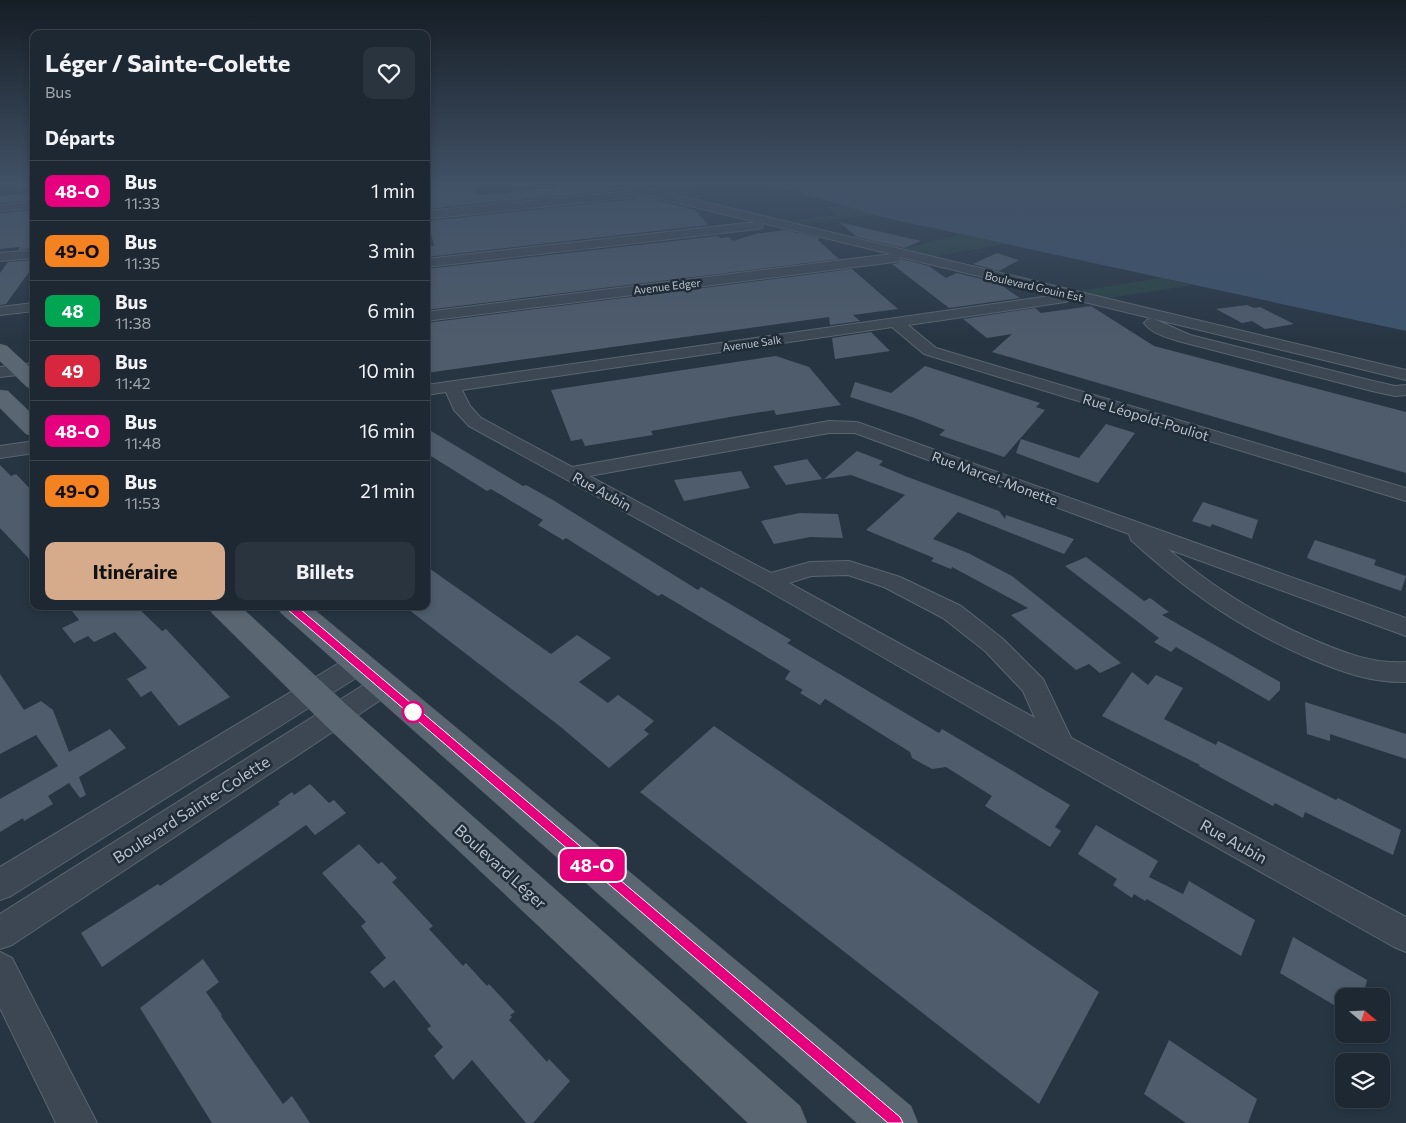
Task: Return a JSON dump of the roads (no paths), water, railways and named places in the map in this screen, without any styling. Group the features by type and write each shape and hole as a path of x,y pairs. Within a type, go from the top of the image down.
{"main road":[{"path":"0,350 22,373"},
{"path":"0,396 30,425"},
{"name":"Boulevard Léger","path":"226,610 325,704 783,1123"},
{"path":"296,610 894,1123"}],"street":[{"path":"430,263 663,236"},
{"name":"Boulevard Gouin Est","path":"826,236 1406,375"},
{"path":"0,257 30,254"},
{"name":"Avenue Edger","path":"430,316 908,256"},
{"name":"Avenue Salk","path":"430,389 1078,296"},
{"path":"0,311 30,307"},
{"name":"Boulevard Gouin Est","path":"1132,309 1162,330 1184,338 1372,386 1395,391 1406,390"},
{"name":"Rue Léopold-Pouliot","path":"895,322 930,351 1406,495"},
{"name":"Rue Aubin","path":"452,386 457,403 475,422 768,581 1061,746 1406,936"},
{"name":"Rue Marcel-Monette","path":"570,473 847,426 866,431 1406,627"},
{"path":"0,452 30,448"},
{"path":"1129,527 1201,588 1254,622 1302,645 1363,670 1378,673 1406,672"},
{"path":"768,581 810,569 849,568 892,582 952,612 994,645 1034,686 1061,746"},
{"name":"Boulevard Sainte-Colette","path":"0,933 325,704 370,675"},
{"name":"Boulevard Sainte-Colette","path":"0,885 325,704"},
{"path":"0,970 76,1123"}],"water":[{"path":"971,236 1406,236 1406,331"}]}
